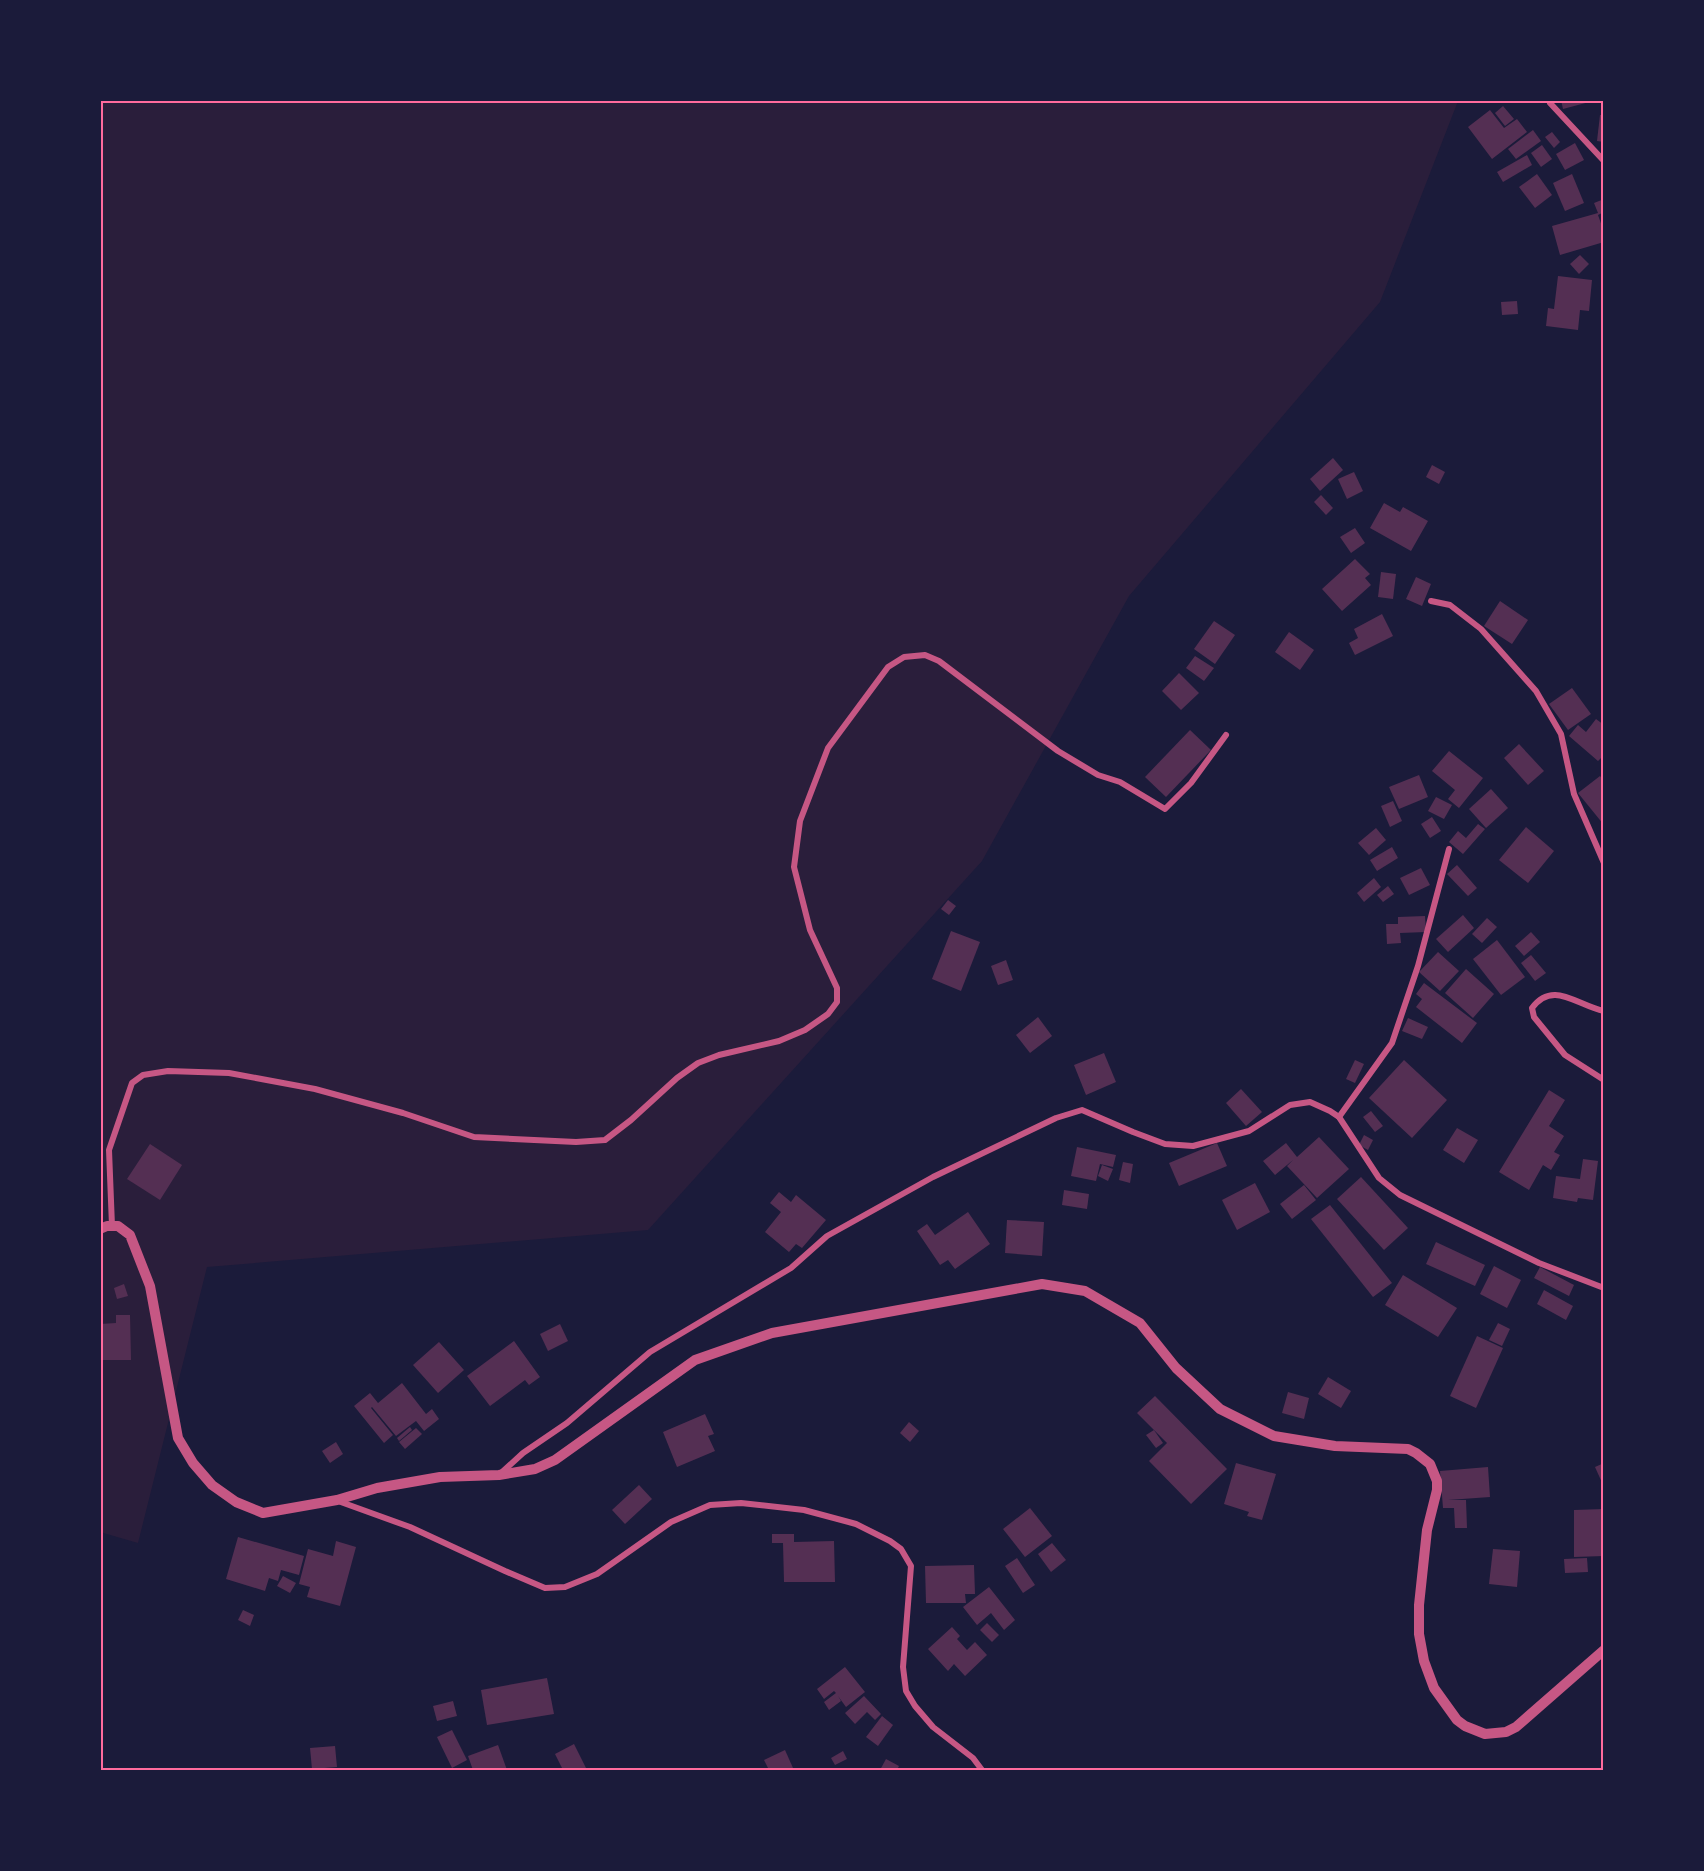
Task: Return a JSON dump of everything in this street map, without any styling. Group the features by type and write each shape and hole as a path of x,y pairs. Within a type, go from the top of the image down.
{"street":[{"path":"1550,103 1604,161"},
{"path":"1431,601 1450,605 1481,629 1536,691 1561,734 1574,794 1604,863"},
{"path":"112,1226 109,1150 132,1083 143,1075 168,1071 229,1072 315,1089 403,1113 474,1137 576,1142 605,1140 631,1120 677,1078 698,1063 719,1055 779,1041 806,1030 828,1014 837,1002 837,988 810,930 794,867 800,821 828,748 888,667 904,657 925,655 939,661 1058,751 1098,775 1120,782 1165,809 1191,783 1226,735"},
{"path":"1339,1117 1392,1043 1418,966 1449,849"},
{"path":"1604,1011 1550,994 1539,998 1532,1008 1534,1017 1565,1055 1604,1080"},
{"path":"499,1475 523,1453 567,1423 650,1352 790,1268 827,1236 933,1177 1056,1118 1082,1110 1165,1144 1193,1146 1249,1131 1290,1105 1310,1102 1339,1117 1379,1178 1400,1195 1539,1263 1604,1288"},
{"path":"100,1229 112,1226 123,1228 130,1235 150,1287 178,1438 193,1463 212,1485 228,1496 263,1513 337,1500 377,1488 440,1477 499,1475 535,1469 555,1460 695,1360 772,1333 1042,1284 1085,1291 1140,1323 1176,1368 1220,1409 1274,1436 1335,1446 1408,1449 1430,1464 1435,1472 1437,1490 1427,1530 1419,1605 1419,1634 1424,1661 1434,1688 1450,1711 1465,1726 1485,1734 1496,1734 1516,1727 1604,1650"},
{"path":"337,1500 410,1527 545,1588 565,1587 597,1574 671,1522 710,1505 741,1503 804,1510 856,1524 890,1540 901,1550 911,1566 903,1667 906,1690 915,1706 933,1727 972,1758 982,1770"}],"shaded area":[{"path":"100,101 1458,101 1380,302 1129,596 982,861 648,1230 207,1267 138,1543 100,1532"}],"building":[{"path":"1561,100 1593,100 1593,101 1563,109"},
{"path":"1503,106 1514,119 1505,126 1495,113"},
{"path":"1490,110 1504,128 1517,119 1527,132 1492,159 1468,127"},
{"path":"1600,115 1604,115 1604,142 1597,141"},
{"path":"1533,130 1541,141 1516,159 1508,149"},
{"path":"1552,132 1560,142 1554,148 1545,137"},
{"path":"1575,143 1584,160 1565,170 1556,154"},
{"path":"1542,145 1552,159 1541,167 1531,153"},
{"path":"1527,155 1532,165 1503,182 1497,172"},
{"path":"1537,174 1552,195 1535,208 1519,187"},
{"path":"1572,174 1584,203 1565,211 1553,183"},
{"path":"1604,199 1604,212 1598,215 1604,232 1604,242 1560,255 1552,226 1598,213 1594,203"},
{"path":"1580,255 1589,264 1579,274 1570,264"},
{"path":"1558,276 1592,280 1589,311 1580,310 1578,330 1546,326 1548,308 1554,309"},
{"path":"1517,301 1518,314 1502,315 1501,302"},
{"path":"1333,458 1343,470 1320,491 1310,479"},
{"path":"1432,465 1445,472 1439,484 1426,477"},
{"path":"1354,472 1363,491 1347,499 1338,479"},
{"path":"1321,495 1333,508 1326,515 1314,502"},
{"path":"1384,503 1400,512 1403,507 1428,521 1411,551 1370,528"},
{"path":"1355,528 1365,543 1351,553 1340,537"},
{"path":"1355,559 1370,574 1365,578 1371,585 1342,611 1322,589"},
{"path":"1381,572 1396,574 1393,599 1378,597"},
{"path":"1416,577 1431,584 1422,606 1406,599"},
{"path":"1500,601 1528,620 1512,644 1484,626"},
{"path":"1382,614 1393,636 1355,655 1349,643 1358,638 1354,629"},
{"path":"1214,621 1235,635 1215,664 1194,649"},
{"path":"1289,632 1314,650 1300,670 1275,652"},
{"path":"1195,656 1214,668 1204,681 1186,668"},
{"path":"1179,673 1199,693 1181,710 1162,691"},
{"path":"1572,688 1591,714 1568,730 1549,704"},
{"path":"1596,719 1604,725 1604,755 1598,761 1569,736 1578,725 1586,732"},
{"path":"1190,730 1211,750 1166,797 1145,777"},
{"path":"1519,744 1544,771 1528,785 1504,758"},
{"path":"1449,751 1483,778 1459,808 1448,799 1455,790 1432,771"},
{"path":"1419,775 1428,797 1399,809 1389,787"},
{"path":"1600,776 1604,781 1604,825 1578,793"},
{"path":"1491,789 1508,808 1486,828 1469,809"},
{"path":"1436,797 1452,805 1444,819 1428,811"},
{"path":"1393,801 1402,821 1390,827 1381,806"},
{"path":"1432,817 1441,831 1430,838 1421,824"},
{"path":"1478,824 1485,829 1463,854 1449,842 1458,831 1466,838"},
{"path":"1526,827 1554,851 1528,883 1499,860"},
{"path":"1376,828 1386,840 1369,855 1358,843"},
{"path":"1392,847 1398,858 1377,871 1370,860"},
{"path":"1457,865 1477,888 1468,896 1447,874"},
{"path":"1421,868 1430,885 1409,895 1400,878"},
{"path":"1374,878 1381,887 1364,902 1357,893"},
{"path":"1388,886 1394,894 1383,902 1377,895"},
{"path":"948,900 956,906 949,915 941,909"},
{"path":"1463,915 1474,928 1448,952 1436,939"},
{"path":"1425,916 1426,932 1400,933 1401,943 1387,944 1386,924 1398,924 1398,917"},
{"path":"1487,918 1497,927 1482,943 1472,934"},
{"path":"951,931 980,942 961,991 932,979"},
{"path":"1531,932 1540,942 1524,956 1515,946"},
{"path":"1497,940 1525,977 1501,995 1473,959"},
{"path":"1438,952 1459,971 1440,991 1419,972"},
{"path":"1531,955 1546,973 1535,981 1521,963"},
{"path":"1006,960 1013,980 998,985 991,966"},
{"path":"1466,969 1494,994 1473,1018 1445,993"},
{"path":"1424,983 1477,1023 1462,1043 1416,1007 1422,999 1416,994"},
{"path":"1038,1017 1052,1036 1030,1053 1016,1035"},
{"path":"1408,1018 1428,1027 1422,1039 1402,1031"},
{"path":"1104,1053 1116,1082 1086,1095 1074,1065"},
{"path":"1355,1060 1364,1064 1355,1083 1346,1079"},
{"path":"1404,1060 1447,1100 1412,1138 1369,1098"},
{"path":"1241,1089 1262,1112 1246,1126 1226,1103"},
{"path":"1549,1090 1565,1100 1549,1126 1564,1136 1554,1152 1560,1155 1551,1170 1543,1165 1529,1190 1499,1172"},
{"path":"1371,1111 1383,1126 1375,1132 1363,1117"},
{"path":"1457,1128 1478,1140 1464,1163 1443,1150"},
{"path":"1364,1135 1373,1140 1368,1150 1359,1145"},
{"path":"1319,1137 1349,1169 1317,1198 1287,1166 1293,1160 1275,1175 1263,1161 1286,1143 1297,1157"},
{"path":"1217,1143 1227,1166 1179,1186 1169,1163"},
{"path":"150,1144 182,1165 160,1200 127,1179"},
{"path":"1077,1147 1116,1155 1113,1167 1100,1164 1096,1181 1071,1176"},
{"path":"1583,1159 1598,1161 1593,1200 1578,1198 1577,1202 1553,1198 1556,1176 1580,1179"},
{"path":"1123,1162 1133,1164 1130,1183 1119,1180"},
{"path":"1102,1165 1113,1169 1108,1181 1098,1176"},
{"path":"1361,1177 1408,1228 1384,1250 1337,1199"},
{"path":"1255,1183 1270,1212 1237,1230 1222,1200"},
{"path":"1304,1185 1316,1200 1292,1219 1280,1204"},
{"path":"1064,1190 1089,1194 1087,1209 1062,1205"},
{"path":"779,1192 791,1202 796,1195 826,1220 802,1248 796,1244 789,1252 765,1232 781,1212 770,1203"},
{"path":"1330,1205 1392,1283 1373,1297 1311,1219"},
{"path":"968,1212 990,1244 955,1269 948,1260 940,1265 917,1231 927,1224 935,1235"},
{"path":"1007,1220 1044,1222 1042,1256 1005,1253"},
{"path":"1436,1242 1485,1265 1475,1286 1426,1264"},
{"path":"1494,1266 1521,1280 1507,1308 1480,1294"},
{"path":"1540,1267 1574,1285 1569,1296 1534,1278"},
{"path":"1403,1275 1457,1308 1438,1337 1385,1305"},
{"path":"124,1284 128,1296 117,1299 114,1288"},
{"path":"1544,1290 1573,1306 1566,1320 1537,1304"},
{"path":"116,1315 130,1315 131,1360 100,1360 100,1324 116,1323"},
{"path":"1498,1323 1510,1329 1502,1346 1489,1340"},
{"path":"560,1324 568,1341 548,1351 540,1334"},
{"path":"1477,1336 1503,1348 1476,1408 1450,1396"},
{"path":"514,1341 540,1377 529,1385 525,1380 490,1406 467,1376"},
{"path":"439,1342 464,1370 438,1393 413,1365"},
{"path":"1328,1377 1351,1391 1341,1408 1318,1394"},
{"path":"402,1383 426,1414 432,1409 439,1419 424,1431 416,1421 396,1436 372,1407 393,1435 384,1443 354,1406 370,1393 378,1403"},
{"path":"1288,1392 1309,1398 1304,1419 1282,1413"},
{"path":"1155,1396 1227,1469 1191,1504 1149,1461 1167,1443 1137,1413"},
{"path":"705,1414 714,1434 708,1436 715,1451 677,1467 663,1432"},
{"path":"909,1422 919,1431 910,1442 900,1433"},
{"path":"410,1427 412,1430 399,1441 397,1438"},
{"path":"416,1428 422,1434 405,1449 399,1442"},
{"path":"1154,1430 1163,1443 1156,1448 1146,1435"},
{"path":"336,1442 343,1454 330,1463 322,1451"},
{"path":"1236,1463 1276,1474 1262,1520 1247,1516 1249,1512 1224,1504"},
{"path":"1604,1463 1604,1487 1595,1467"},
{"path":"1488,1467 1490,1497 1448,1500 1466,1500 1467,1528 1455,1528 1454,1508 1443,1508 1440,1471"},
{"path":"639,1485 652,1499 625,1524 612,1510"},
{"path":"1030,1508 1052,1536 1025,1557 1003,1529"},
{"path":"1604,1509 1604,1556 1574,1557 1574,1510"},
{"path":"772,1534 794,1534 794,1542 834,1541 835,1582 784,1582 783,1543 772,1543"},
{"path":"238,1537 304,1556 299,1575 281,1570 278,1581 269,1578 265,1591 226,1579"},
{"path":"336,1541 356,1547 340,1606 307,1597 310,1587 299,1584 308,1549 333,1556"},
{"path":"1052,1543 1066,1560 1051,1572 1038,1554"},
{"path":"1493,1549 1520,1551 1517,1587 1489,1584"},
{"path":"1017,1558 1035,1585 1023,1593 1005,1566"},
{"path":"1587,1558 1588,1572 1565,1573 1564,1559"},
{"path":"974,1565 975,1594 965,1594 966,1603 926,1603 925,1566"},
{"path":"283,1576 296,1583 290,1593 277,1586"},
{"path":"989,1587 1015,1620 1004,1630 991,1613 977,1625 963,1607"},
{"path":"243,1610 254,1615 250,1626 238,1620"},
{"path":"987,1623 999,1635 992,1642 980,1630"},
{"path":"952,1627 960,1636 957,1639 967,1650 975,1642 987,1655 965,1676 954,1664 948,1671 928,1649"},
{"path":"845,1667 865,1692 846,1707 838,1696 841,1701 829,1710 824,1702 836,1693 834,1691 824,1699 817,1689"},
{"path":"547,1678 554,1714 487,1725 481,1690"},
{"path":"864,1696 881,1714 875,1720 867,1712 855,1724 845,1713"},
{"path":"453,1701 457,1716 437,1721 433,1706"},
{"path":"882,1716 893,1725 878,1746 866,1737"},
{"path":"452,1730 467,1760 452,1768 437,1737"},
{"path":"574,1744 587,1770 563,1770 555,1754"},
{"path":"498,1745 507,1770 473,1770 468,1756"},
{"path":"335,1746 337,1767 312,1769 310,1748"},
{"path":"785,1750 793,1768 769,1770 764,1760"},
{"path":"843,1751 847,1759 835,1765 831,1758"},
{"path":"886,1759 899,1766 897,1770 880,1770"}]}
